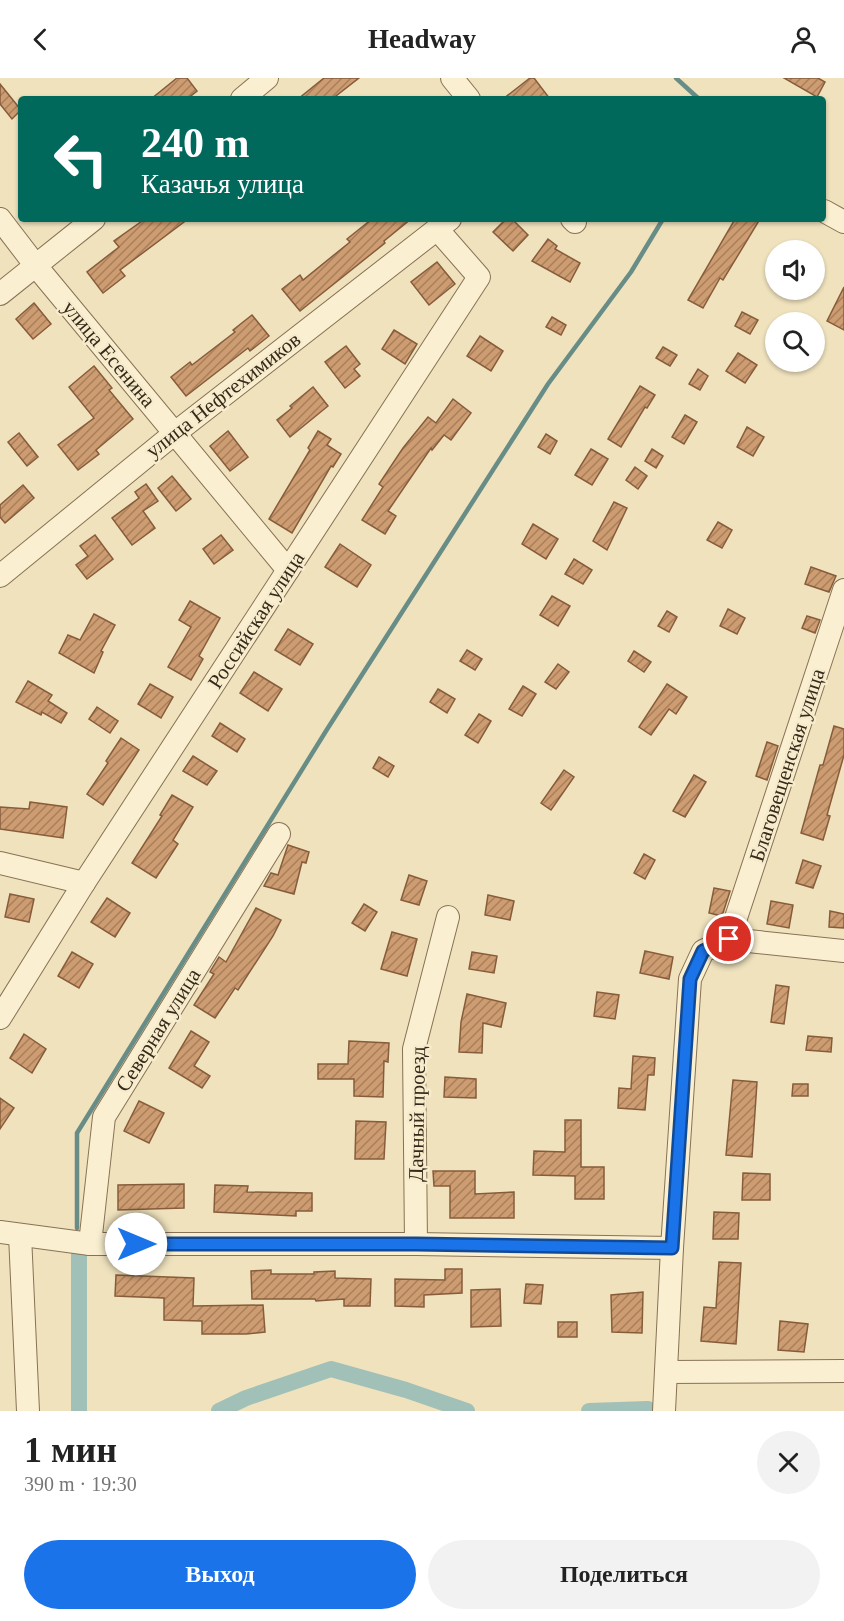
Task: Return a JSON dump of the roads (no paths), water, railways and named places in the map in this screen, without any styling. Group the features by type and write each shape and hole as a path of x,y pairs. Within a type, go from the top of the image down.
{"street":[{"path":"246,96 267,78"},
{"path":"452,78 467,96"},
{"path":"826,212 844,222"},
{"name":"улица Есенина","path":"0,219 36,266 288,570"},
{"path":"0,294 90,222"},
{"name":"улица Нефтехимиков","path":"0,576 175,433 444,224"},
{"name":"Российская улица","path":"0,1018 84,883 479,277 444,224"},
{"name":"Благовещенская улица","path":"729,939 844,590"},
{"name":"Северная улица","path":"90,1244 104,1117 279,834"},
{"path":"0,863 84,883"},
{"name":"Дачный проезд","path":"416,1244 414,1049 448,917"},
{"path":"664,1411 672,1248 690,979 703,951 729,939 844,951"},
{"path":"28,1411 10,1233 90,1244 416,1244 672,1248"},
{"path":"666,1372 844,1371"}],"waterway":[{"path":"676,78 696,96"},
{"path":"77,1228 77,1133 326,731 548,384 631,272 661,222"},
{"path":"79,1255 79,1411"},
{"path":"219,1411 246,1398 331,1369 406,1390 467,1411"},
{"path":"589,1411 648,1409"}]}
